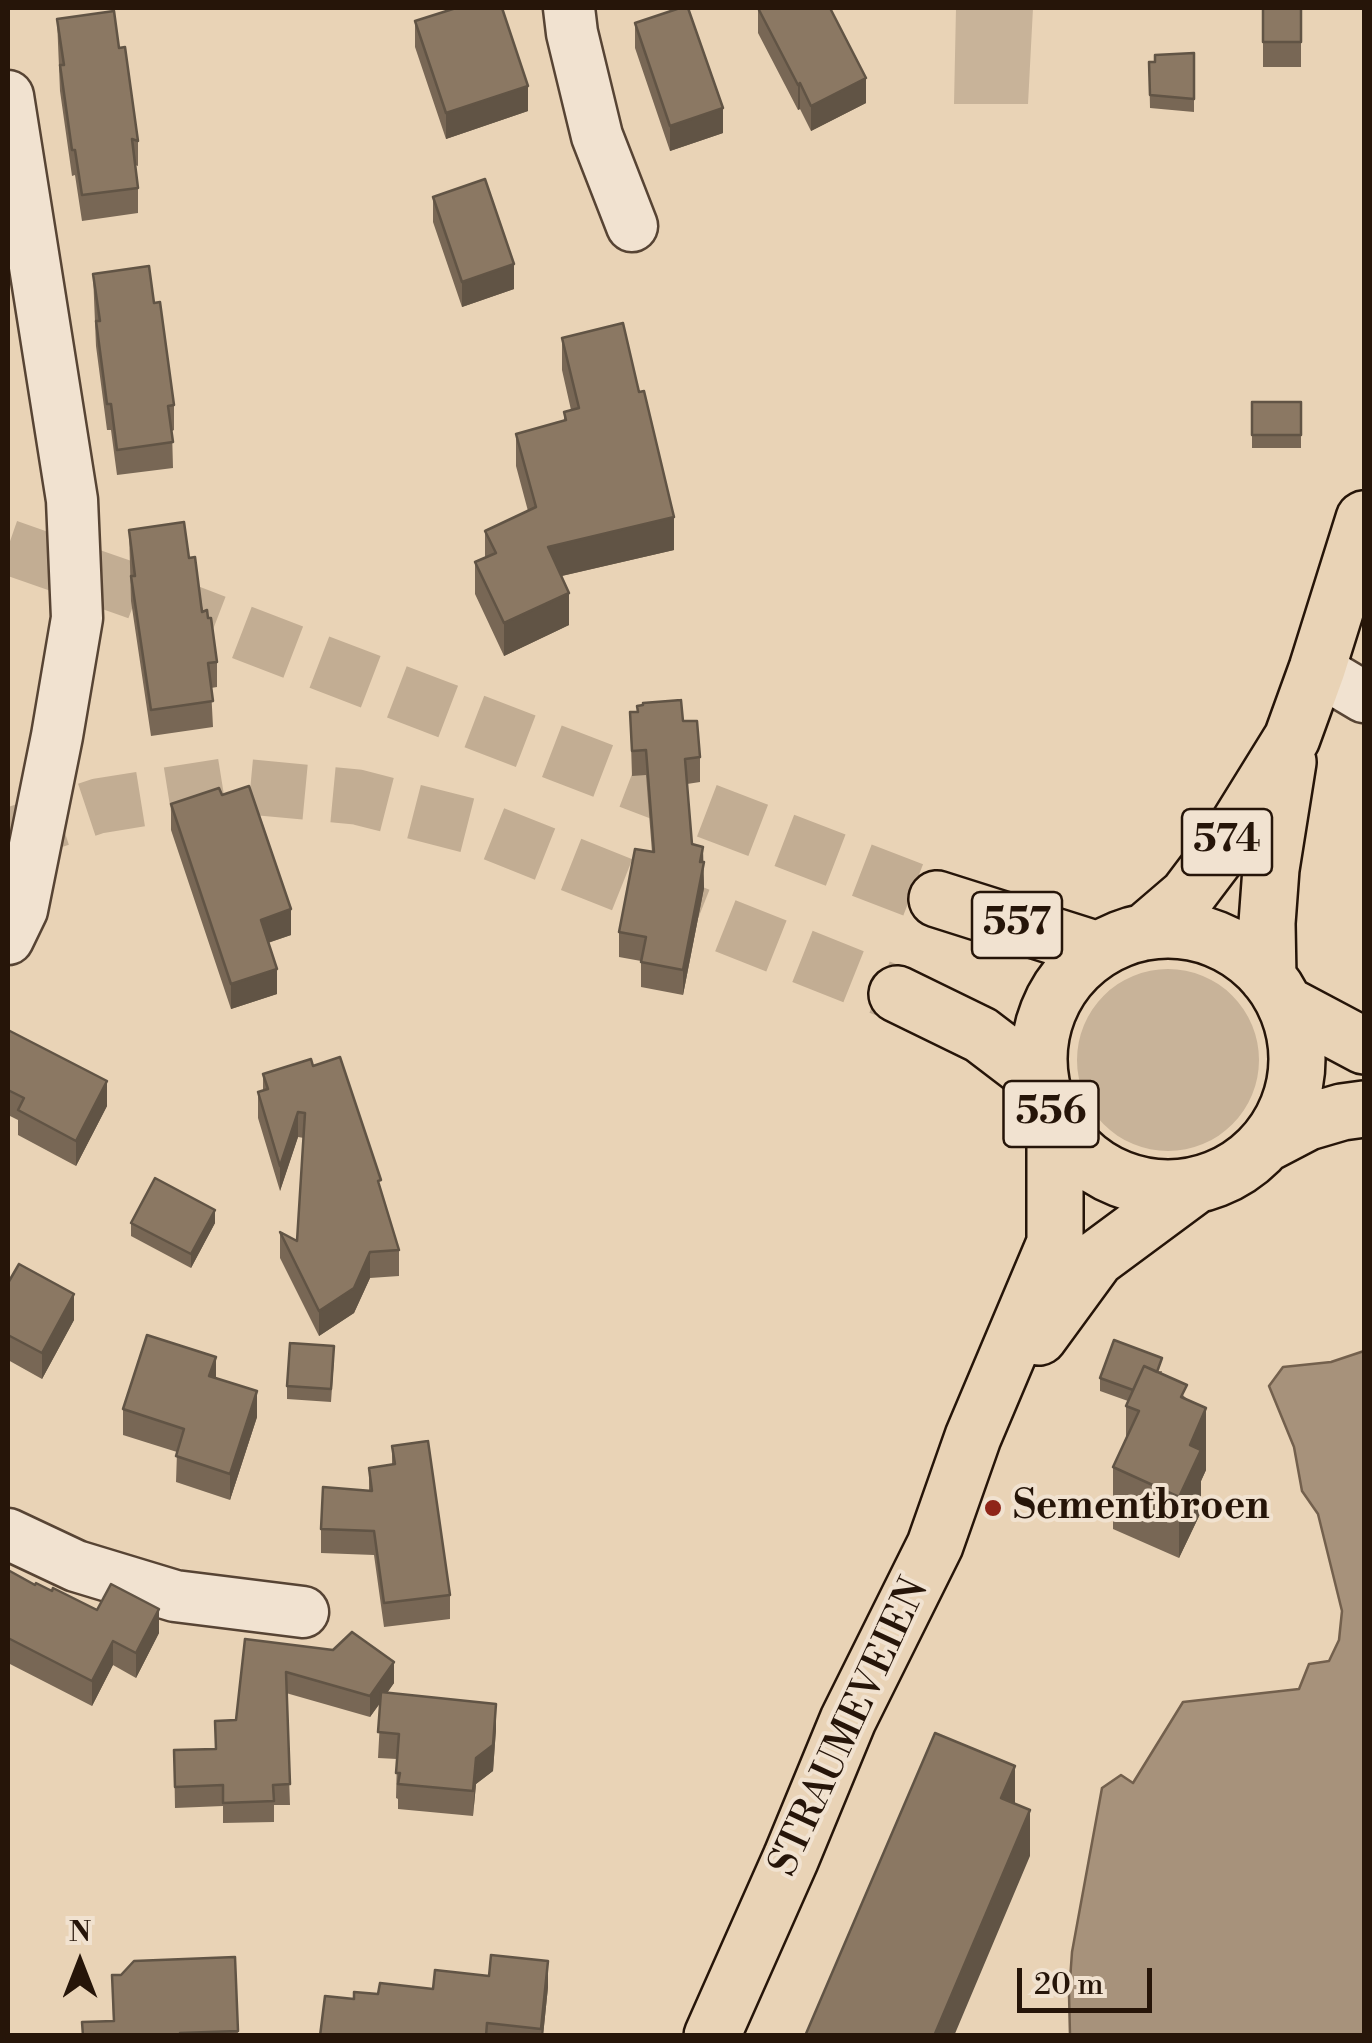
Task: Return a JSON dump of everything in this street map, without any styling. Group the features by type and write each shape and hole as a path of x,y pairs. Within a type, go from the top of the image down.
{"main road":[{"name":"574","path":"1277,991 1267,923 1271,869 1292,738 1364,519"},
{"name":"574","path":"1122,942 1187,896 1227,843 1292,738"},
{"name":"557","path":"937,899 1122,942"},
{"path":"1122,942 1180,931 1213,938 1243,955 1277,991 1364,1046"},
{"name":"556","path":"1122,942 1074,970 1056,994 1044,1020 1038,1050 1048,1102 1071,1145 1092,1164 1141,1186 1196,1186 1233,1170 1264,1145 1282,1120 1293,1093 1297,1063 1294,1033 1277,991"},
{"path":"897,994 981,1036 1048,1102"},
{"name":"STRAUMEVEIEN","path":"712,2036 848,1720 935,1545 982,1417 1054,1243 1048,1102"},
{"name":"556","path":"1264,1145 1308,1122 1364,1109"},
{"name":"STRAUMEVEIEN","path":"982,1417 1096,1258 1196,1186"}],"street":[{"path":"569,8 597,136 632,226"},
{"path":"8,96 72,500 76,618 22,910 8,939"},
{"path":"1317,669 1364,696"},
{"path":"8,1534 76,1566 175,1596 304,1612"}],"shaded area":[{"path":"956,8 1033,8 1028,104 954,104"},
{"path":"1168,969 1203,976 1233,995 1252,1025 1259,1060 1252,1095 1233,1125 1203,1144 1168,1151 1133,1144 1103,1125 1084,1095 1077,1060 1084,1025 1103,995 1133,976"},
{"path":"1364,1351 1364,2035 1070,2035 1072,1952 1102,1788 1121,1775 1133,1783 1183,1702 1299,1689 1309,1664 1329,1661 1339,1640 1342,1611 1318,1514 1302,1491 1294,1447 1269,1386 1283,1367 1331,1362"}],"building":[{"path":"456,8 502,8 528,86 446,113 415,21"},
{"path":"688,8 723,108 670,126 635,23"},
{"path":"758,8 830,8 866,78 811,106"},
{"path":"1263,8 1301,8 1301,42 1263,42"},
{"path":"114,11 119,48 125,47 138,141 132,139 138,188 82,195 72,150 57,19"},
{"path":"1194,53 1194,99 1150,95 1149,62 1155,62 1155,55"},
{"path":"485,179 514,264 462,282 433,197"},
{"path":"149,266 154,303 160,302 174,405 168,406 173,442 117,450 111,404 107,404 93,274"},
{"path":"623,323 639,392 644,391 674,517 548,547 569,593 504,623 475,562 496,553 485,531 536,507 516,434 566,420 564,412 579,408 562,338"},
{"path":"1252,402 1301,402 1301,435 1252,435"},
{"path":"184,522 189,558 195,557 202,612 207,610 211,618 217,662 208,663 213,701 151,710 131,576 135,576 129,530"},
{"path":"681,700 683,721 697,721 700,757 685,759 692,844 703,847 700,862 704,862 683,970 641,962 646,937 619,932 635,849 654,852 646,750 632,751 630,712 638,712 637,706 643,703"},
{"path":"249,786 291,909 261,920 277,969 231,984 171,804 219,788 222,795"},
{"path":"8,1030 107,1081 76,1141 18,1110 24,1098 8,1090"},
{"path":"340,1057 381,1180 378,1181 399,1250 370,1252 354,1288 319,1311 280,1232 297,1241 305,1113 298,1112 280,1166 258,1092 268,1089 263,1074 311,1059 313,1066"},
{"path":"155,1178 215,1210 191,1254 131,1223"},
{"path":"19,1264 74,1294 42,1353 8,1335 8,1283"},
{"path":"147,1335 216,1357 209,1376 257,1391 230,1474 176,1456 184,1429 123,1409"},
{"path":"1114,1340 1162,1358 1157,1372 1144,1366 1133,1390 1100,1378"},
{"path":"290,1343 334,1346 331,1389 287,1386"},
{"path":"1144,1366 1187,1385 1181,1397 1206,1408 1190,1445 1201,1450 1179,1497 1113,1467 1139,1411 1126,1406"},
{"path":"428,1441 450,1595 384,1603 374,1531 321,1529 323,1487 372,1491 369,1468 395,1464 392,1446"},
{"path":"8,1570 97,1610 111,1584 159,1609 136,1653 113,1641 92,1681 8,1638"},
{"path":"352,1632 394,1662 370,1696 286,1672 290,1784 273,1785 274,1801 223,1803 223,1785 175,1787 174,1750 216,1749 215,1721 236,1720 245,1639 333,1650"},
{"path":"381,1692 496,1704 493,1745 476,1758 473,1791 398,1784 399,1734 378,1732"},
{"path":"935,1733 1015,1766 1001,1798 1030,1810 934,2036 805,2036"},
{"path":"491,1955 548,1961 541,2029 487,2023 486,2036 320,2036 325,1996 354,1999 354,1992 378,1994 380,1983 433,1989 435,1970 489,1976"},
{"path":"235,1957 238,2031 180,2036 83,2036 82,2022 114,2021 112,1975 121,1975 134,1961"}],"tunnel":[{"path":"8,547 134,591 937,899"},
{"path":"8,836 98,806 229,785 357,797 482,829 897,994"}],"place":[{"name":"Sementbroen","path":"993,1508"}]}
